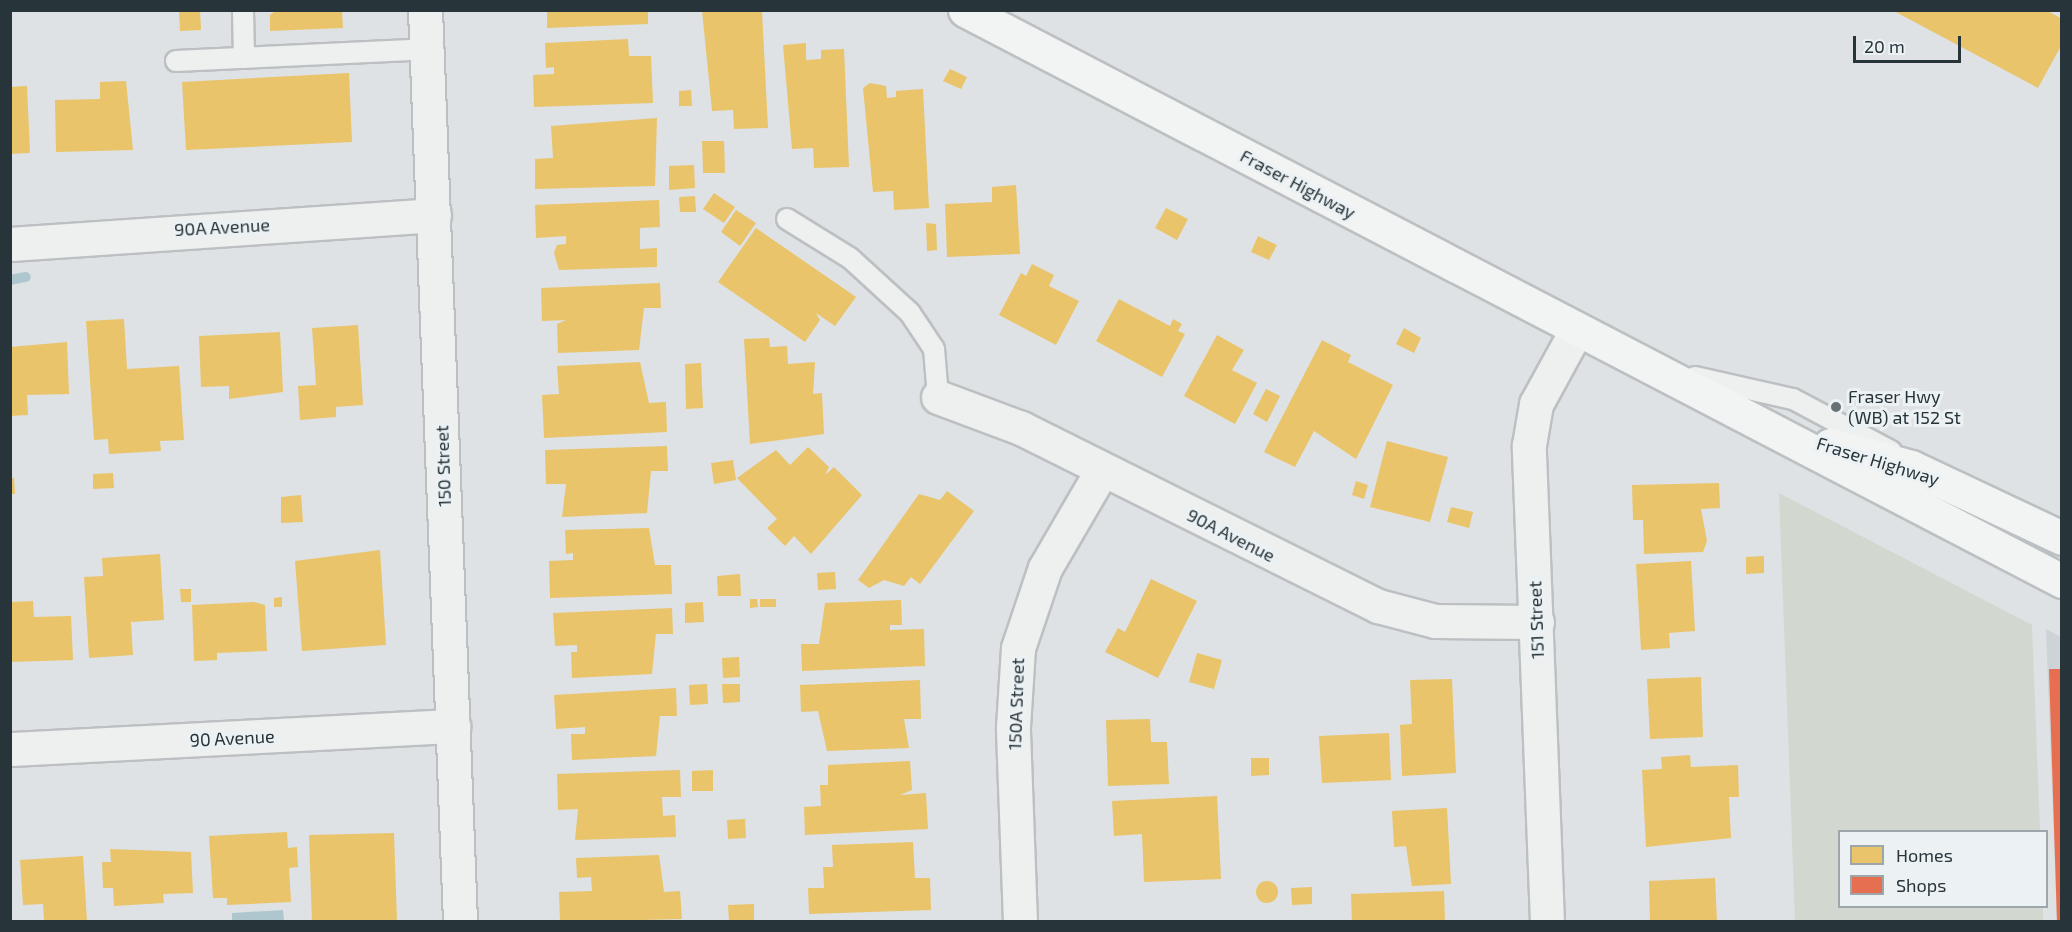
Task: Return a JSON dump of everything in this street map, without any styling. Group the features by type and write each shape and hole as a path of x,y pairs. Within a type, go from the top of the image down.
{"main road":[{"name":"Fraser Highway","path":"966,10 2061,581"},
{"name":"Fraser Highway","path":"1773,430 1911,467 1956,486"},
{"path":"1956,486 2061,538"}],"street":[{"name":"150 Street","path":"425,10 460,921"},
{"name":"90A Avenue","path":"10,244 434,215"},
{"name":"151 Street","path":"1547,921 1532,420 1577,329"},
{"name":"90A Avenue","path":"938,397 1021,428 1378,606 1435,621 1537,622"},
{"name":"150A Street","path":"1020,921 1013,727 1018,648 1045,568 1102,470"},
{"name":"90 Avenue","path":"10,749 453,726"}],"lane":[{"path":"243,10 244,58"},
{"path":"176,61 427,49"},
{"path":"787,219 850,258 910,313 934,349 938,397"},
{"name":"Fraser Highway","path":"1632,357 1793,399 1956,486"}],"shaded area":[{"path":"1779,493 2032,625 2040,830 1838,830 1838,908 2043,908 2043,921 1795,921"},
{"path":"2046,629 2061,637 2061,921 2057,921"}],"water":[{"path":"283,910 284,921 232,921 232,913"}],"building: Homes":[{"path":"179,10 200,10 201,30 180,31"},
{"path":"277,10 342,10 343,28 270,31 270,15"},
{"path":"547,10 648,10 648,24 547,28"},
{"path":"702,10 762,11 768,128 734,129 733,110 712,111"},
{"path":"1892,10 2046,10 2062,19 2062,44 2038,88"},
{"path":"628,39 629,56 651,56 653,103 534,107 533,75 554,74 554,67 546,68 545,43"},
{"path":"806,43 806,60 821,59 821,50 844,49 849,167 814,168 813,148 792,149 783,45"},
{"path":"950,69 967,77 961,89 943,81"},
{"path":"349,73 352,142 186,150 182,82"},
{"path":"126,81 133,150 56,152 55,100 100,99 100,82"},
{"path":"870,83 886,86 887,98 896,97 896,91 923,89 929,208 894,210 893,191 873,192 863,88"},
{"path":"27,86 30,153 10,154 10,87"},
{"path":"691,90 692,106 679,106 679,91"},
{"path":"657,118 655,186 535,189 535,159 553,158 551,126"},
{"path":"702,141 724,141 725,173 703,173"},
{"path":"694,165 695,188 669,190 669,166"},
{"path":"1016,185 1020,254 947,257 945,204 992,202 992,187"},
{"path":"714,193 735,207 724,223 703,209"},
{"path":"695,196 696,212 680,212 679,197"},
{"path":"659,200 660,227 640,228 640,249 657,248 657,267 559,270 554,253 557,245 566,244 566,236 536,238 535,205"},
{"path":"1166,208 1188,219 1177,240 1155,228"},
{"path":"736,210 756,223 740,246 721,232"},
{"path":"926,223 936,224 937,250 927,251"},
{"path":"756,228 856,297 835,326 816,313 820,320 805,342 718,282"},
{"path":"1258,236 1277,245 1269,260 1251,252"},
{"path":"1032,264 1054,275 1049,286 1079,301 1056,345 999,315 1021,273 1026,276"},
{"path":"660,283 661,308 644,308 639,350 558,353 557,324 566,320 542,321 541,288"},
{"path":"1119,299 1170,326 1173,319 1182,324 1178,331 1185,334 1162,377 1096,341"},
{"path":"124,319 127,369 179,366 184,440 160,441 161,451 109,454 108,439 94,440 86,321"},
{"path":"358,325 363,405 336,407 336,417 300,420 298,386 316,385 312,328"},
{"path":"1404,328 1421,338 1414,353 1396,344"},
{"path":"280,332 283,392 229,399 229,386 201,387 199,336"},
{"path":"1217,335 1244,350 1232,370 1257,383 1235,424 1184,396"},
{"path":"769,338 770,347 787,346 788,364 815,362 813,394 822,393 824,434 750,444 744,339"},
{"path":"1322,340 1351,355 1348,362 1393,385 1356,459 1314,431 1295,467 1264,452"},
{"path":"67,342 69,394 27,395 28,415 10,416 10,347"},
{"path":"640,362 649,403 666,402 667,432 544,438 542,395 559,394 557,366"},
{"path":"701,363 703,408 686,409 685,364"},
{"path":"1266,389 1280,396 1267,422 1253,414"},
{"path":"1387,441 1448,457 1430,522 1370,507"},
{"path":"667,446 668,471 651,471 647,513 562,517 566,484 546,484 545,450"},
{"path":"808,447 829,467 825,475 834,467 862,495 811,554 794,536 785,546 767,528 777,519 737,478 776,450 790,465"},
{"path":"733,460 736,480 714,484 711,463"},
{"path":"113,473 114,488 93,489 93,474"},
{"path":"10,478 14,478 15,494 10,494"},
{"path":"1356,481 1368,485 1364,499 1352,495"},
{"path":"1719,483 1720,508 1701,509 1707,541 1703,552 1644,554 1643,520 1633,520 1632,485"},
{"path":"947,491 974,511 920,584 911,577 904,586 884,580 869,588 858,580 919,494 940,500"},
{"path":"301,495 303,522 281,523 281,497"},
{"path":"1451,507 1473,512 1469,528 1447,522"},
{"path":"649,528 655,565 671,565 672,594 550,598 549,561 573,560 573,553 566,554 565,530"},
{"path":"380,550 386,645 302,651 295,561"},
{"path":"160,554 164,620 131,622 133,655 89,658 84,577 103,576 102,558"},
{"path":"1764,556 1764,573 1746,574 1746,557"},
{"path":"1691,561 1695,631 1669,633 1670,648 1641,650 1636,564"},
{"path":"835,572 836,589 818,590 817,573"},
{"path":"740,574 741,596 718,596 717,576"},
{"path":"1151,579 1197,601 1158,678 1105,652 1118,628 1125,632"},
{"path":"180,589 191,589 191,602 181,602"},
{"path":"282,597 282,607 274,607 274,598"},
{"path":"750,599 757,599 758,607 750,608"},
{"path":"760,599 776,599 776,607 760,607"},
{"path":"901,600 902,625 890,625 890,630 924,629 925,666 802,671 801,644 819,644 825,603"},
{"path":"33,601 34,617 71,616 73,660 10,662 10,602"},
{"path":"254,602 265,605 267,651 217,653 217,660 194,661 192,605"},
{"path":"703,602 704,622 685,623 685,603"},
{"path":"672,608 673,634 656,634 652,674 572,678 571,652 577,652 577,645 555,646 553,613"},
{"path":"1197,653 1222,660 1214,689 1189,682"},
{"path":"739,657 740,677 723,678 722,658"},
{"path":"1701,677 1703,737 1650,739 1647,679"},
{"path":"1452,679 1456,773 1402,776 1400,725 1412,724 1410,680"},
{"path":"920,680 921,719 904,719 909,748 827,751 818,711 801,712 800,685"},
{"path":"707,684 708,704 690,705 689,685"},
{"path":"722,684 740,684 740,702 723,703"},
{"path":"676,688 677,716 660,716 656,756 572,760 571,734 585,734 585,727 556,729 554,695"},
{"path":"1150,719 1151,742 1167,742 1169,784 1108,786 1106,720"},
{"path":"1389,733 1391,780 1322,783 1319,736"},
{"path":"1690,755 1691,767 1738,765 1739,797 1729,797 1731,838 1646,847 1642,770 1662,769 1661,757"},
{"path":"1251,758 1269,758 1269,775 1251,776"},
{"path":"910,761 912,790 900,795 926,793 928,829 805,835 804,807 821,806 820,785 828,785 828,765"},
{"path":"680,770 681,797 662,797 663,816 675,815 676,837 575,840 578,809 558,810 557,774"},
{"path":"713,770 713,791 692,791 692,771"},
{"path":"1217,796 1221,879 1144,882 1142,834 1114,836 1112,801"},
{"path":"1447,808 1451,884 1412,886 1406,846 1394,847 1392,811"},
{"path":"745,819 746,838 728,839 727,820"},
{"path":"287,832 288,848 297,847 298,867 289,868 291,902 227,905 227,898 213,898 209,836"},
{"path":"394,833 397,922 312,922 309,835"},
{"path":"913,842 915,878 930,878 931,910 809,914 808,888 824,888 823,867 833,867 832,845"},
{"path":"110,849 191,852 193,893 163,894 164,903 114,906 113,888 103,888 102,862 111,862"},
{"path":"659,855 664,892 680,891 682,919 560,922 559,892 592,891 591,877 577,878 576,858"},
{"path":"83,856 87,922 44,920 43,904 23,905 20,860"},
{"path":"1715,878 1717,922 1650,922 1649,881"},
{"path":"1267,881 1275,884 1278,892 1275,900 1267,903 1259,900 1256,892 1259,884"},
{"path":"1312,887 1312,904 1292,905 1291,888"},
{"path":"1444,891 1445,922 1352,922 1351,894"},
{"path":"754,904 754,920 729,921 728,905"}],"building: Shops":[{"path":"2049,669 2062,669 2062,922 2057,922"}],"waterway":[{"path":"10,280 26,277"}],"place":[{"name":"Fraser Hwy (WB) at 152 St","path":"1836,407"}]}
